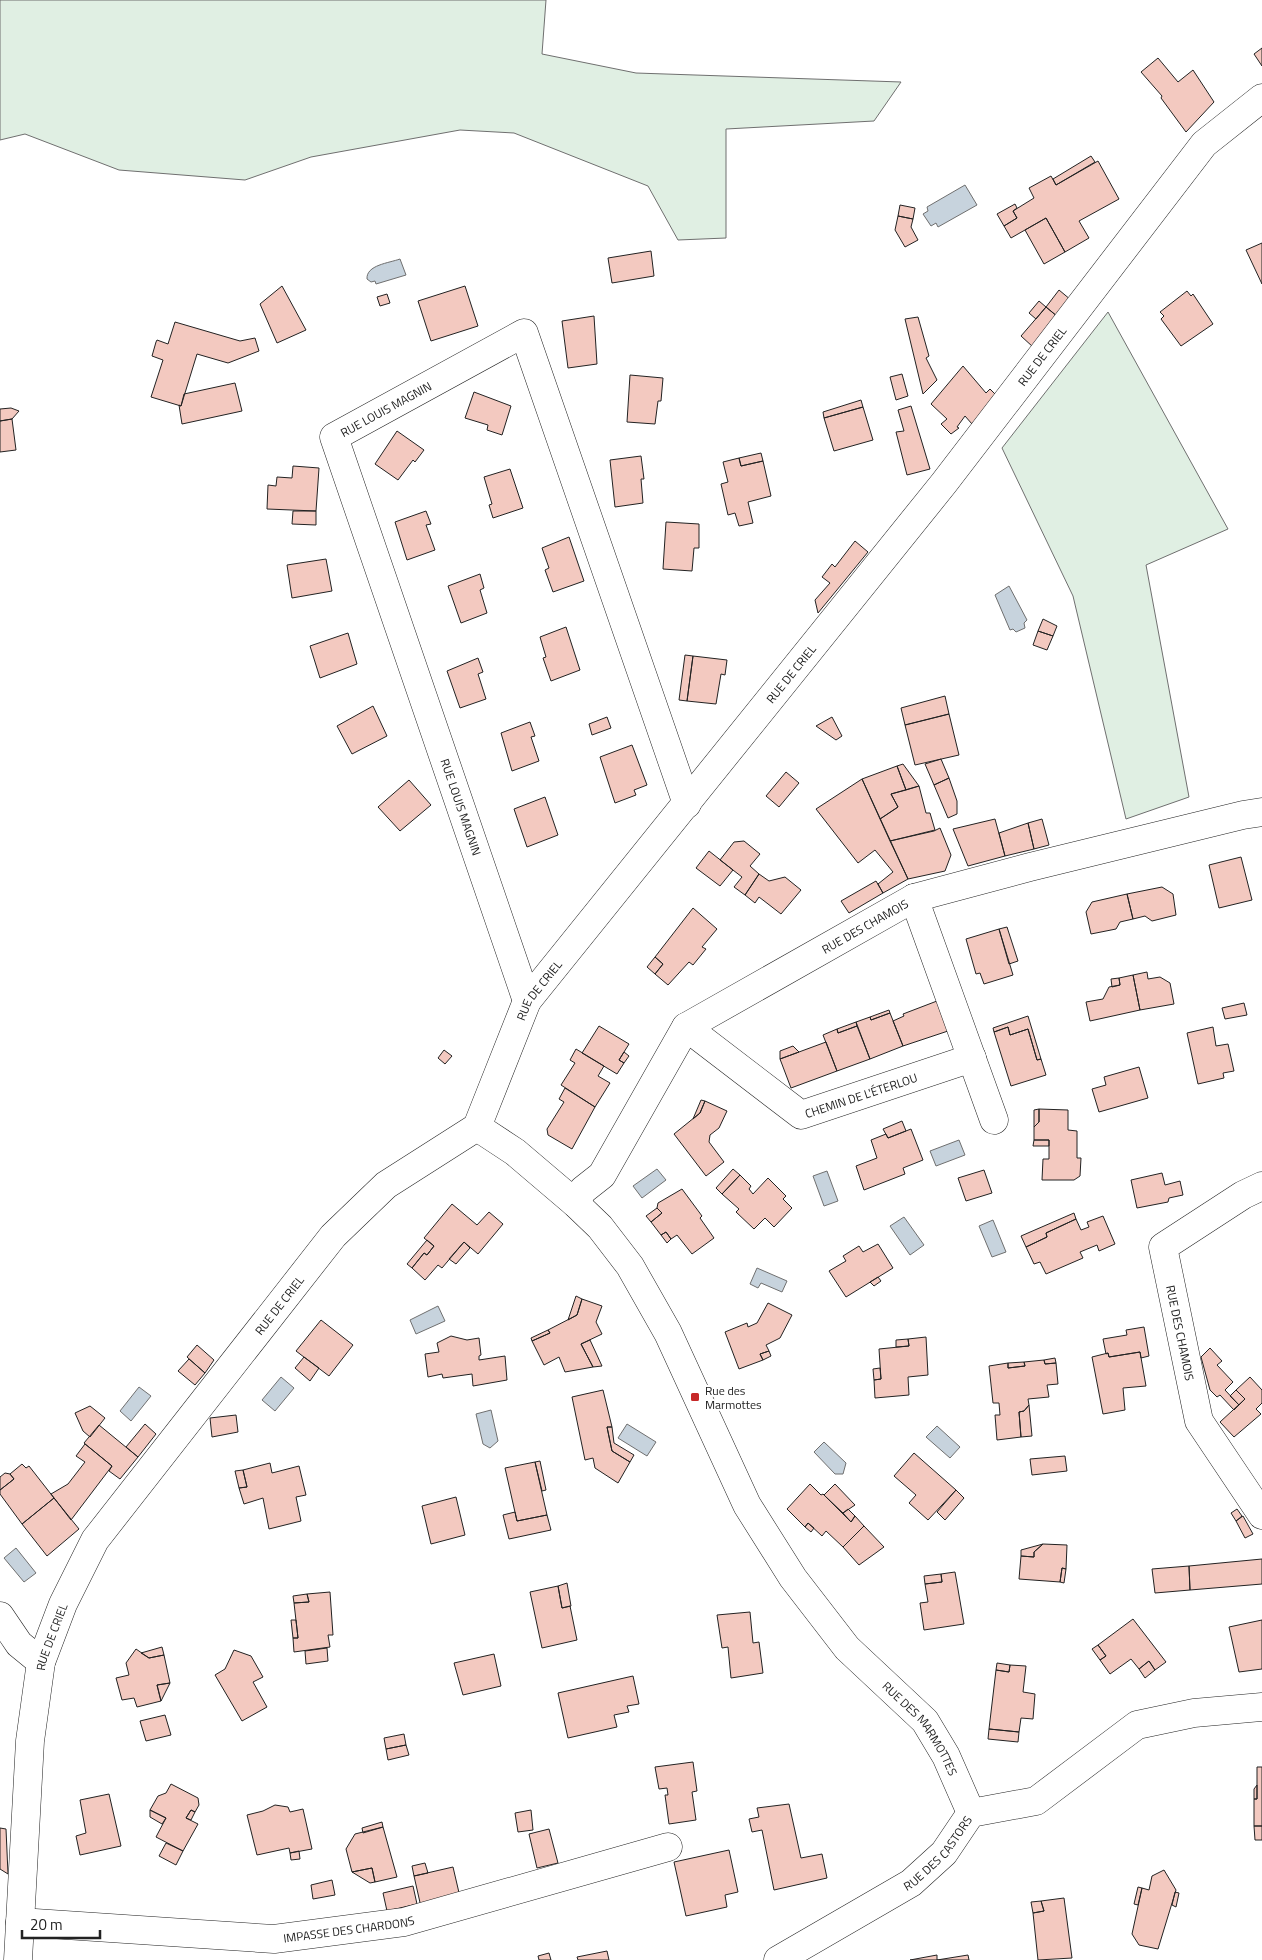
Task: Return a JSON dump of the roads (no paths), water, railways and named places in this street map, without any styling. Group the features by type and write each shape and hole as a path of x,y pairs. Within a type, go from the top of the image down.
{"street":[{"name":"RUE DE CRIEL","path":"18,1960 30,1741 41,1662 63,1604 95,1540 333,1236 386,1185 477,1126 527,1002 944,483 1204,144 1262,98"},
{"name":"RUE LOUIS MAGNIN","path":"527,1002 334,437 524,333 687,804"},
{"name":"RUE DES CHAMOIS","path":"686,1027 914,898 1030,867 1262,812"},
{"path":"914,898 994,1120"},
{"path":"575,1203 583,1190 602,1175 686,1027"},
{"name":"CHEMIN DE L'ÉTERLOU","path":"686,1027 801,1115 972,1058"},
{"name":"RUE DES MARMOTTES","path":"477,1126 515,1152 575,1203 600,1227 630,1266 668,1333 747,1505 793,1578 847,1648 925,1721 946,1756 971,1813"},
{"name":"RUE DES CHAMOIS","path":"1262,1186 1243,1195 1163,1247 1198,1421 1262,1515"},
{"path":"0,1616 19,1644 41,1662"},
{"name":"RUE DES CASTORS","path":"778,1960 911,1883 944,1853 971,1813 1036,1801 1137,1725 1194,1713 1262,1707"},
{"name":"IMPASSE DES CHARDONS","path":"20,1922 274,1939 404,1922 668,1847"}],"place":[{"name":"Rue des Marmottes","path":"695,1397"}]}
